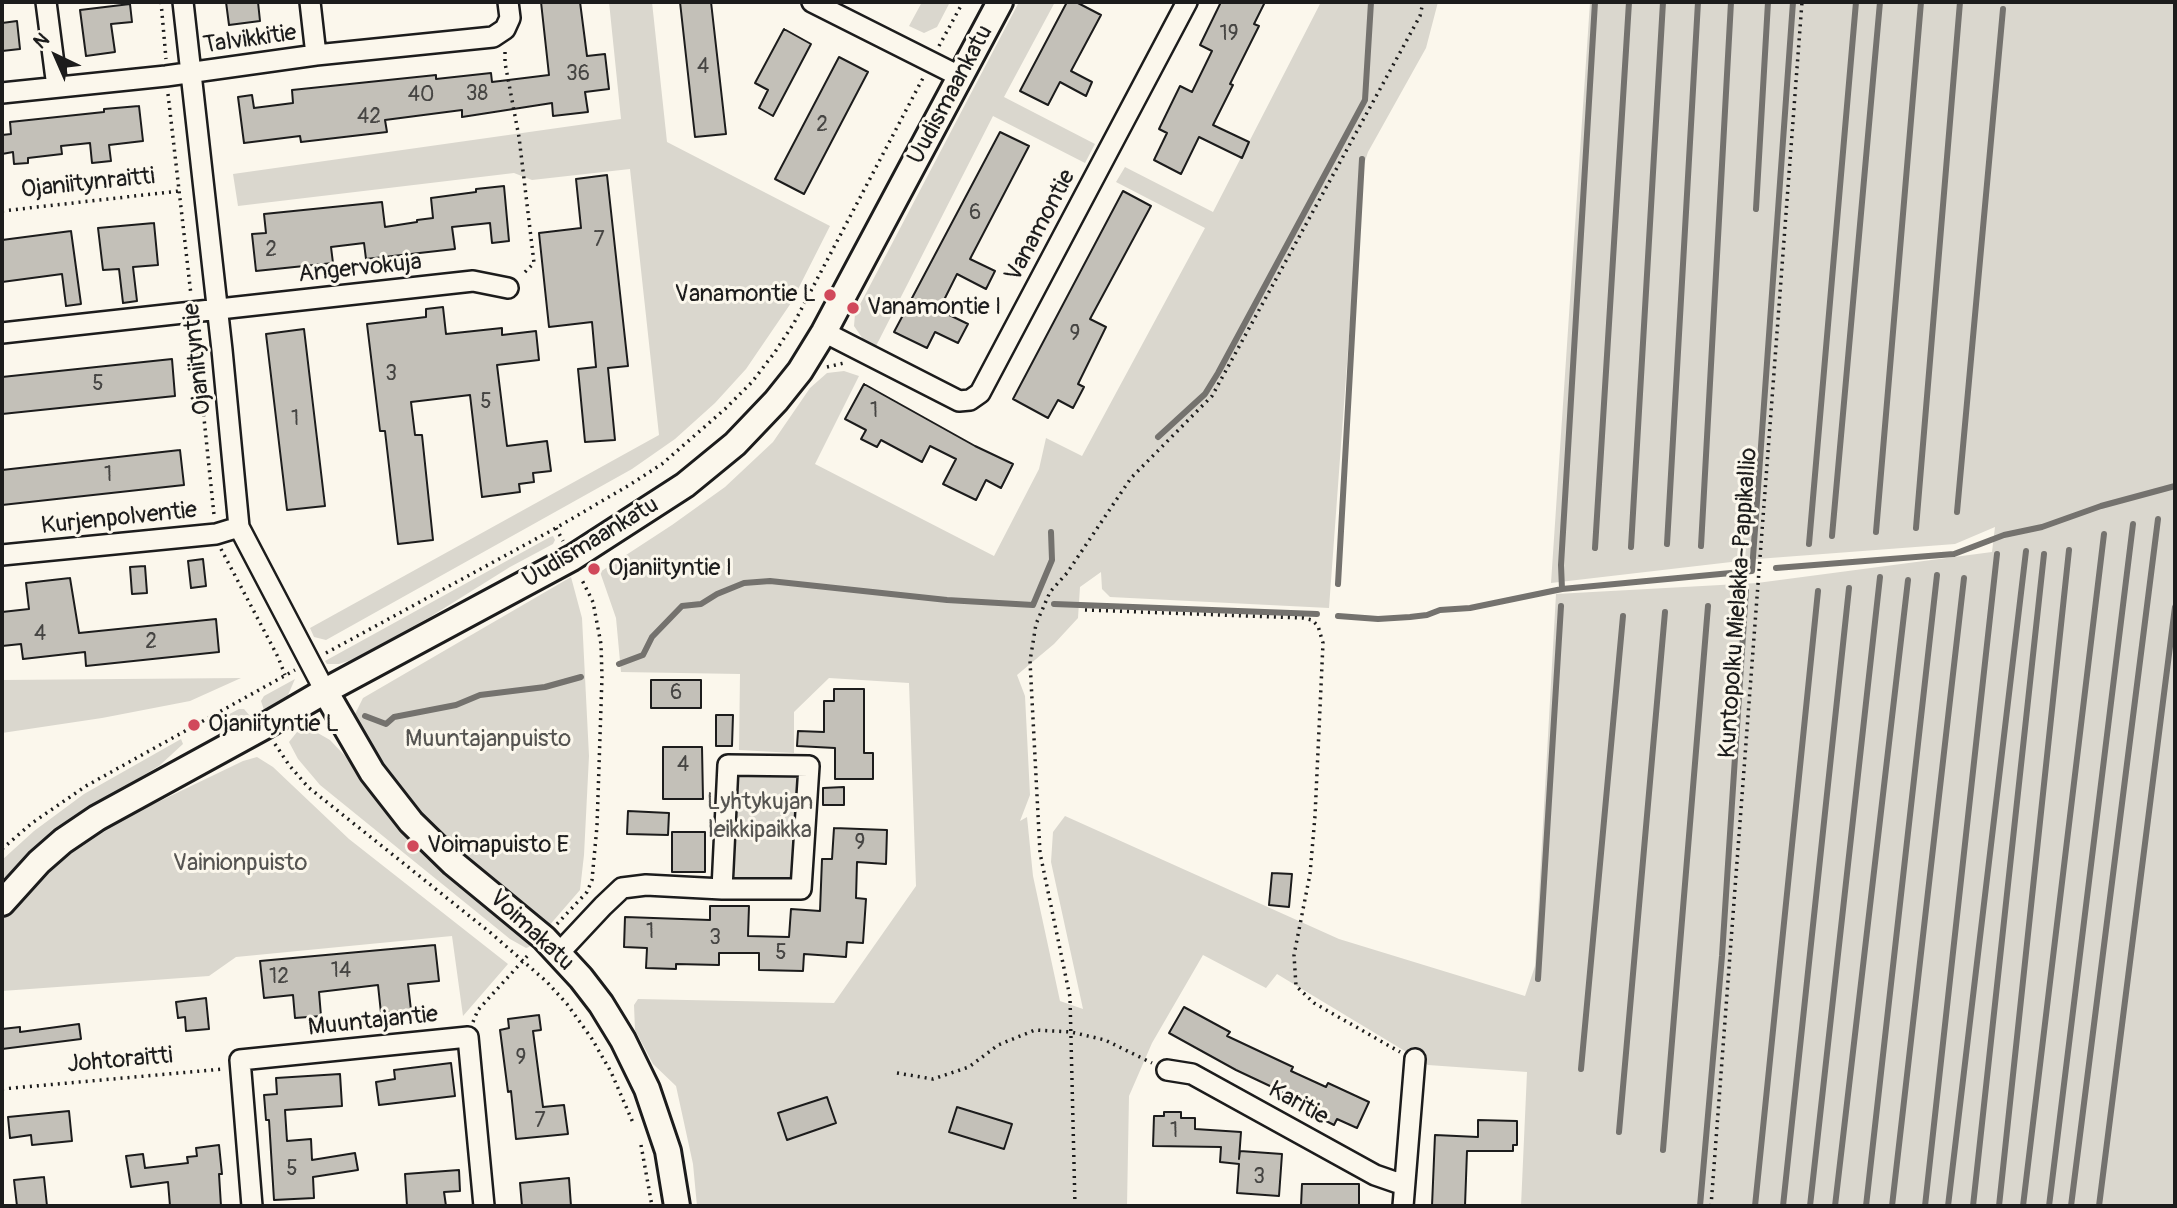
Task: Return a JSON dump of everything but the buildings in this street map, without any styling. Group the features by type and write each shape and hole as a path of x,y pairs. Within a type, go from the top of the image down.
{"street":[{"path":"46,2 57,87"},
{"name":"Ojaniityntie","path":"183,2 218,310 239,527 324,691"},
{"name":"Talvikkitie","path":"310,2 316,55"},
{"path":"505,29 510,18 508,2"},
{"path":"814,2 961,77"},
{"name":"Uudismaankatu","path":"2,903 24,877 63,841 97,818 324,691 572,558 685,485 735,444 800,371 824,332 1000,2"},
{"name":"Vanamontie","path":"824,332 959,401 970,400 980,393 1188,2"},
{"name":"Talvikkitie","path":"2,93 316,55 493,37 505,29"},
{"name":"Angervokuja","path":"218,310 473,281 508,288"},
{"path":"2,333 218,310"},
{"name":"Kurjenpolventie","path":"2,555 216,534 239,527"},
{"name":"Voimakatu","path":"324,691 372,772 411,822 453,863 559,953 601,1004 636,1064 655,1110 668,1151 677,1206"},
{"path":"559,953 622,888 646,885 722,889 802,888 809,766 728,765 722,889"},
{"name":"Muuntajantie","path":"240,1060 468,1037 484,1206"},
{"path":"1403,1206 1415,1059"},
{"path":"240,1060 252,1206"},
{"name":"Karitie","path":"1167,1070 1192,1074 1375,1175 1404,1185"}],"path":[{"path":"161,2 166,60"},
{"path":"939,46 963,2"},
{"path":"1075,1206 1070,997 1040,853 1030,661 1036,624 1050,592 1067,573 1130,478 1212,396 1413,28 1423,2"},
{"name":"Kuntopolku Mielakka-Pappikallio","path":"1711,1206 1802,2"},
{"path":"505,29 505,63 519,137 534,263 508,288"},
{"path":"319,657 556,528 631,484 691,441 752,382 775,352 811,293 923,78"},
{"path":"167,92 191,300"},
{"name":"Ojaniitynraitti","path":"2,211 179,191"},
{"path":"195,325 215,521"},
{"path":"819,374 826,368 846,362 854,348"},
{"path":"775,352 780,357"},
{"path":"556,528 564,543"},
{"path":"220,546 285,675"},
{"path":"551,930 587,892 593,880 597,826 601,643 593,602 578,571"},
{"path":"1085,610 1303,618 1312,620 1318,626 1323,643 1315,816 1306,891 1294,955 1296,986 1314,1003 1387,1046 1415,1059"},
{"path":"2,849 32,823 86,786 298,669"},
{"path":"248,696 253,705"},
{"path":"273,741 308,787 524,960 567,1004 611,1072 637,1133"},
{"path":"401,861 407,854"},
{"path":"468,1037 478,1010 524,960"},
{"path":"897,1073 933,1079 968,1067 998,1045 1035,1030 1071,1032 1105,1040 1167,1070"},
{"name":"Johtoraitti","path":"2,1089 223,1069 240,1060"},
{"path":"641,1144 652,1206"}],"green space":[{"path":"609,2 652,2 667,142 830,226 791,303 746,369 715,403 675,439 632,469 326,640 314,637 310,628 659,435 630,169 532,180 514,173 238,206 233,174 621,119"},
{"path":"922,2 950,2 937,27 924,33 909,26"},
{"path":"1019,2 1055,2 1004,97 1095,144 1085,163 993,116 875,348 865,342 854,326 855,314"},
{"path":"1321,2 1438,2 1426,48 1368,152 1361,173 1329,608 1110,597 1102,589 1101,572 1080,587 1078,618 1054,644 1017,675 1025,696 1030,795 1020,821 1027,817 1033,876 1060,1001 1083,1009 1051,862 1053,832 1065,816 1339,939 1525,996 1535,966 1556,594 1757,583 1992,552 1995,527 1955,544 1757,559 1551,583 1590,2 2175,2 2175,1206 1521,1206 1527,1072 1428,1065 1277,974 1266,988 1203,955 1152,1043 1129,1096 1127,1206 697,1206 693,1164 676,1086 653,1064 635,1030 634,1005 638,999 834,1003 916,886 909,683 829,678 794,712 794,753 739,750 740,674 621,672 616,618 600,572 725,487 773,442 810,388 827,373 844,371 859,376 815,464 994,556 1039,469 1046,438 1082,456 1205,228 1116,182 1125,167 1213,212"},
{"path":"553,536 555,540 553,544 354,659 339,664 327,664 325,661"},
{"name":"Muuntajanpuisto","path":"571,577 582,618 589,756 584,855 580,890 548,927 449,845 410,804 380,766 362,735 355,714 363,698"},
{"path":"241,678 190,701 2,733 2,680"},
{"path":"295,679 288,695 264,710 261,701 264,696"},
{"path":"244,709 250,716 222,723 220,719"},
{"path":"309,728 330,740 346,757 377,801 427,857 528,940 531,944 529,947 510,939 320,785 298,759 289,742 297,732"},
{"path":"181,739 183,744 159,766 79,814 35,848 2,881 2,860 34,831 84,794"},
{"name":"Vainionpuisto","path":"257,757 273,767 349,839 508,964 463,1016 452,936 236,957 209,976 2,991 2,918 34,883 73,849 108,826 243,761"},
{"name":"Lyhtykujan leikkipaikka","path":"736,774 797,775 795,881 735,880"}],"waterway":[{"path":"1158,437 1205,394 1218,373 1365,100 1371,2"},
{"path":"1562,589 1561,565 1595,2"},
{"path":"1595,548 1629,2"},
{"path":"1631,547 1663,2"},
{"path":"1667,544 1698,2"},
{"path":"1701,546 1731,2"},
{"path":"1756,209 1768,2"},
{"path":"1338,616 1378,619 1410,617 1562,589 1752,571 1793,2"},
{"path":"1809,544 1856,2"},
{"path":"1832,536 1880,2"},
{"path":"1876,532 1921,2"},
{"path":"1916,528 1960,2"},
{"path":"1957,512 2003,9"},
{"path":"1338,584 1362,159"},
{"path":"1776,568 1954,554 2004,535 2042,527 2101,506 2175,486"},
{"path":"2071,1206 2158,519"},
{"path":"2049,1206 2133,524"},
{"path":"619,664 643,655 652,637 682,606 701,604 744,583 770,581 947,600 1033,605 1052,560 1051,532"},
{"path":"2023,1206 2104,534"},
{"path":"1999,1206 2069,550"},
{"path":"1948,1206 2026,551"},
{"path":"1925,1206 1997,554"},
{"path":"1973,1206 2044,554"},
{"path":"1866,1206 1937,575"},
{"path":"1810,1206 1880,577"},
{"path":"1892,1206 1964,578"},
{"path":"1835,1206 1908,580"},
{"path":"1783,1206 1849,588"},
{"path":"1700,1206 1722,956 1746,589"},
{"path":"1755,1206 1818,591"},
{"path":"1054,604 1317,614"},
{"path":"1538,979 1561,606"},
{"path":"1663,1150 1708,606"},
{"path":"2099,1206 2175,607"},
{"path":"1619,1132 1665,612"},
{"path":"1581,1069 1623,616"},
{"path":"365,716 386,724 394,717 456,705 480,695 545,687 581,677"}],"place":[{"name":"Vanamontie L","path":"830,295"},
{"name":"Vanamontie I","path":"853,308"},
{"name":"Ojaniityntie I","path":"594,569"},
{"name":"Ojaniityntie L","path":"194,725"},
{"name":"Voimapuisto E","path":"413,846"}]}
